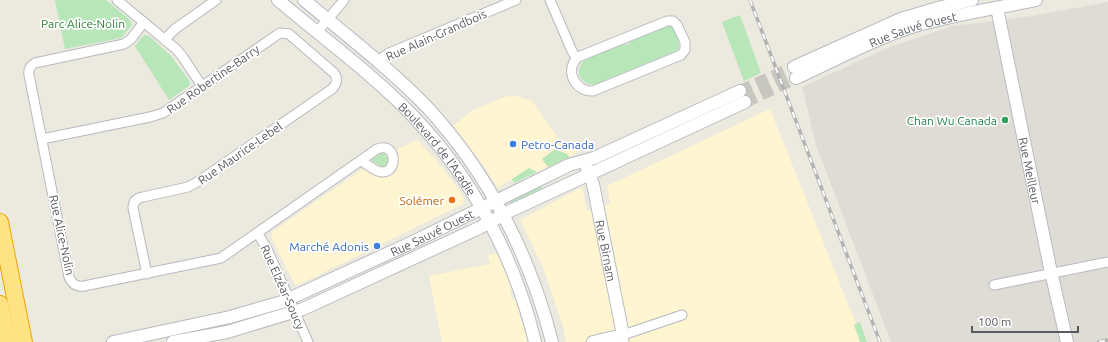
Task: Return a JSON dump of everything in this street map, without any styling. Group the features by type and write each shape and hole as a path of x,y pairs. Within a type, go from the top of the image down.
{"highway":[{"path":"0,222 24,342"},
{"path":"0,304 8,342"}],"main road":[{"name":"Boulevard de l'Acadie","path":"278,0 368,74 415,119 455,167 489,223 507,258 519,287 535,342"},
{"name":"Boulevard de l'Acadie","path":"304,0 378,62 417,98 466,155 495,201 521,250 540,300 552,342"},
{"name":"Rue Sauvé Ouest","path":"972,0 955,2 896,21 795,72 908,28 995,4 1036,0"},
{"name":"Rue Meilleur","path":"995,4 1067,342"},
{"name":"Rue Sauvé Ouest","path":"113,342 230,318 290,299 415,241 569,165 583,162 742,96 589,174 503,215 480,228 308,307 228,332 173,342"},
{"name":"Rue Birnam","path":"583,162 589,174 596,202 624,339"},
{"path":"593,342 624,339"}],"street":[{"path":"118,0 165,39 182,56 202,86"},
{"path":"317,32 344,0"},
{"name":"Rue Alain-Grandbois","path":"378,62 389,53 516,0"},
{"path":"550,0 570,48 576,58"},
{"path":"165,39 175,29 213,1"},
{"path":"667,21 673,21 677,25 685,44 684,52 679,56 593,90 582,89 574,81 572,68 576,58 667,21"},
{"name":"Rue Alice-Nolin","path":"144,22 129,41 122,45 40,62 32,65 29,70 71,281 76,285 82,287 218,259 227,255 258,234 361,161"},
{"name":"Rue Robertine-Barry","path":"42,139 159,115 282,32 289,34 332,71 336,75 336,82"},
{"name":"Rue Maurice-Lebel","path":"147,274 133,208 134,202 143,196 196,184 330,90 336,82"},
{"name":"Rue Elzéar-Soucy","path":"258,234 290,299 308,342"},
{"path":"994,285 1108,262"},
{"path":"624,339 682,315"}],"shaded area":[{"path":"1108,2 1108,342 891,342 816,145 802,87 892,46 953,26 1032,16"},
{"path":"513,95 532,101 561,142 582,149 570,157 514,183 512,179 498,188 476,155 453,126 473,110"},
{"path":"770,109 863,342 566,342 563,326 543,267 520,220 582,187 587,211 610,204 607,186"},
{"path":"417,140 435,159 457,187 464,199 463,204 298,285 294,283 272,239 272,232 377,159"},
{"path":"497,253 512,289 510,290 512,300 515,299 528,342 442,342 429,276 490,264 488,256"}],"green space":[{"name":"Parc Alice-Nolin","path":"55,0 106,0 130,20 132,25 121,38 65,49"},
{"path":"740,15 761,73 744,81 722,22"},
{"path":"670,26 674,30 678,39 679,47 676,51 596,84 587,83 581,78 579,69 582,63 595,55 625,44 630,44 629,42"},
{"name":"Parc Alice-Nolin","path":"146,35 171,56 190,82 189,86 169,100 135,46 142,37"},
{"path":"555,149 567,154 570,157 548,167 542,159"},
{"path":"382,153 385,154 388,159 387,165 382,167 372,161 372,159"},
{"path":"529,168 537,172 514,183 512,179"},
{"path":"540,185 543,189 511,204 510,200"},
{"path":"860,322 867,342 860,342 854,325"}],"tunnel":[{"path":"740,91 794,67"},
{"path":"745,102 796,78"}],"railway":[{"path":"750,0 880,342"},
{"path":"1099,342 1108,340"}],"place":[{"name":"Chan Wu Canada","path":"1005,120"},
{"name":"Petro-Canada","path":"513,144"},
{"name":"Solémer","path":"452,200"},
{"name":"Marché Adonis","path":"377,246"}]}
